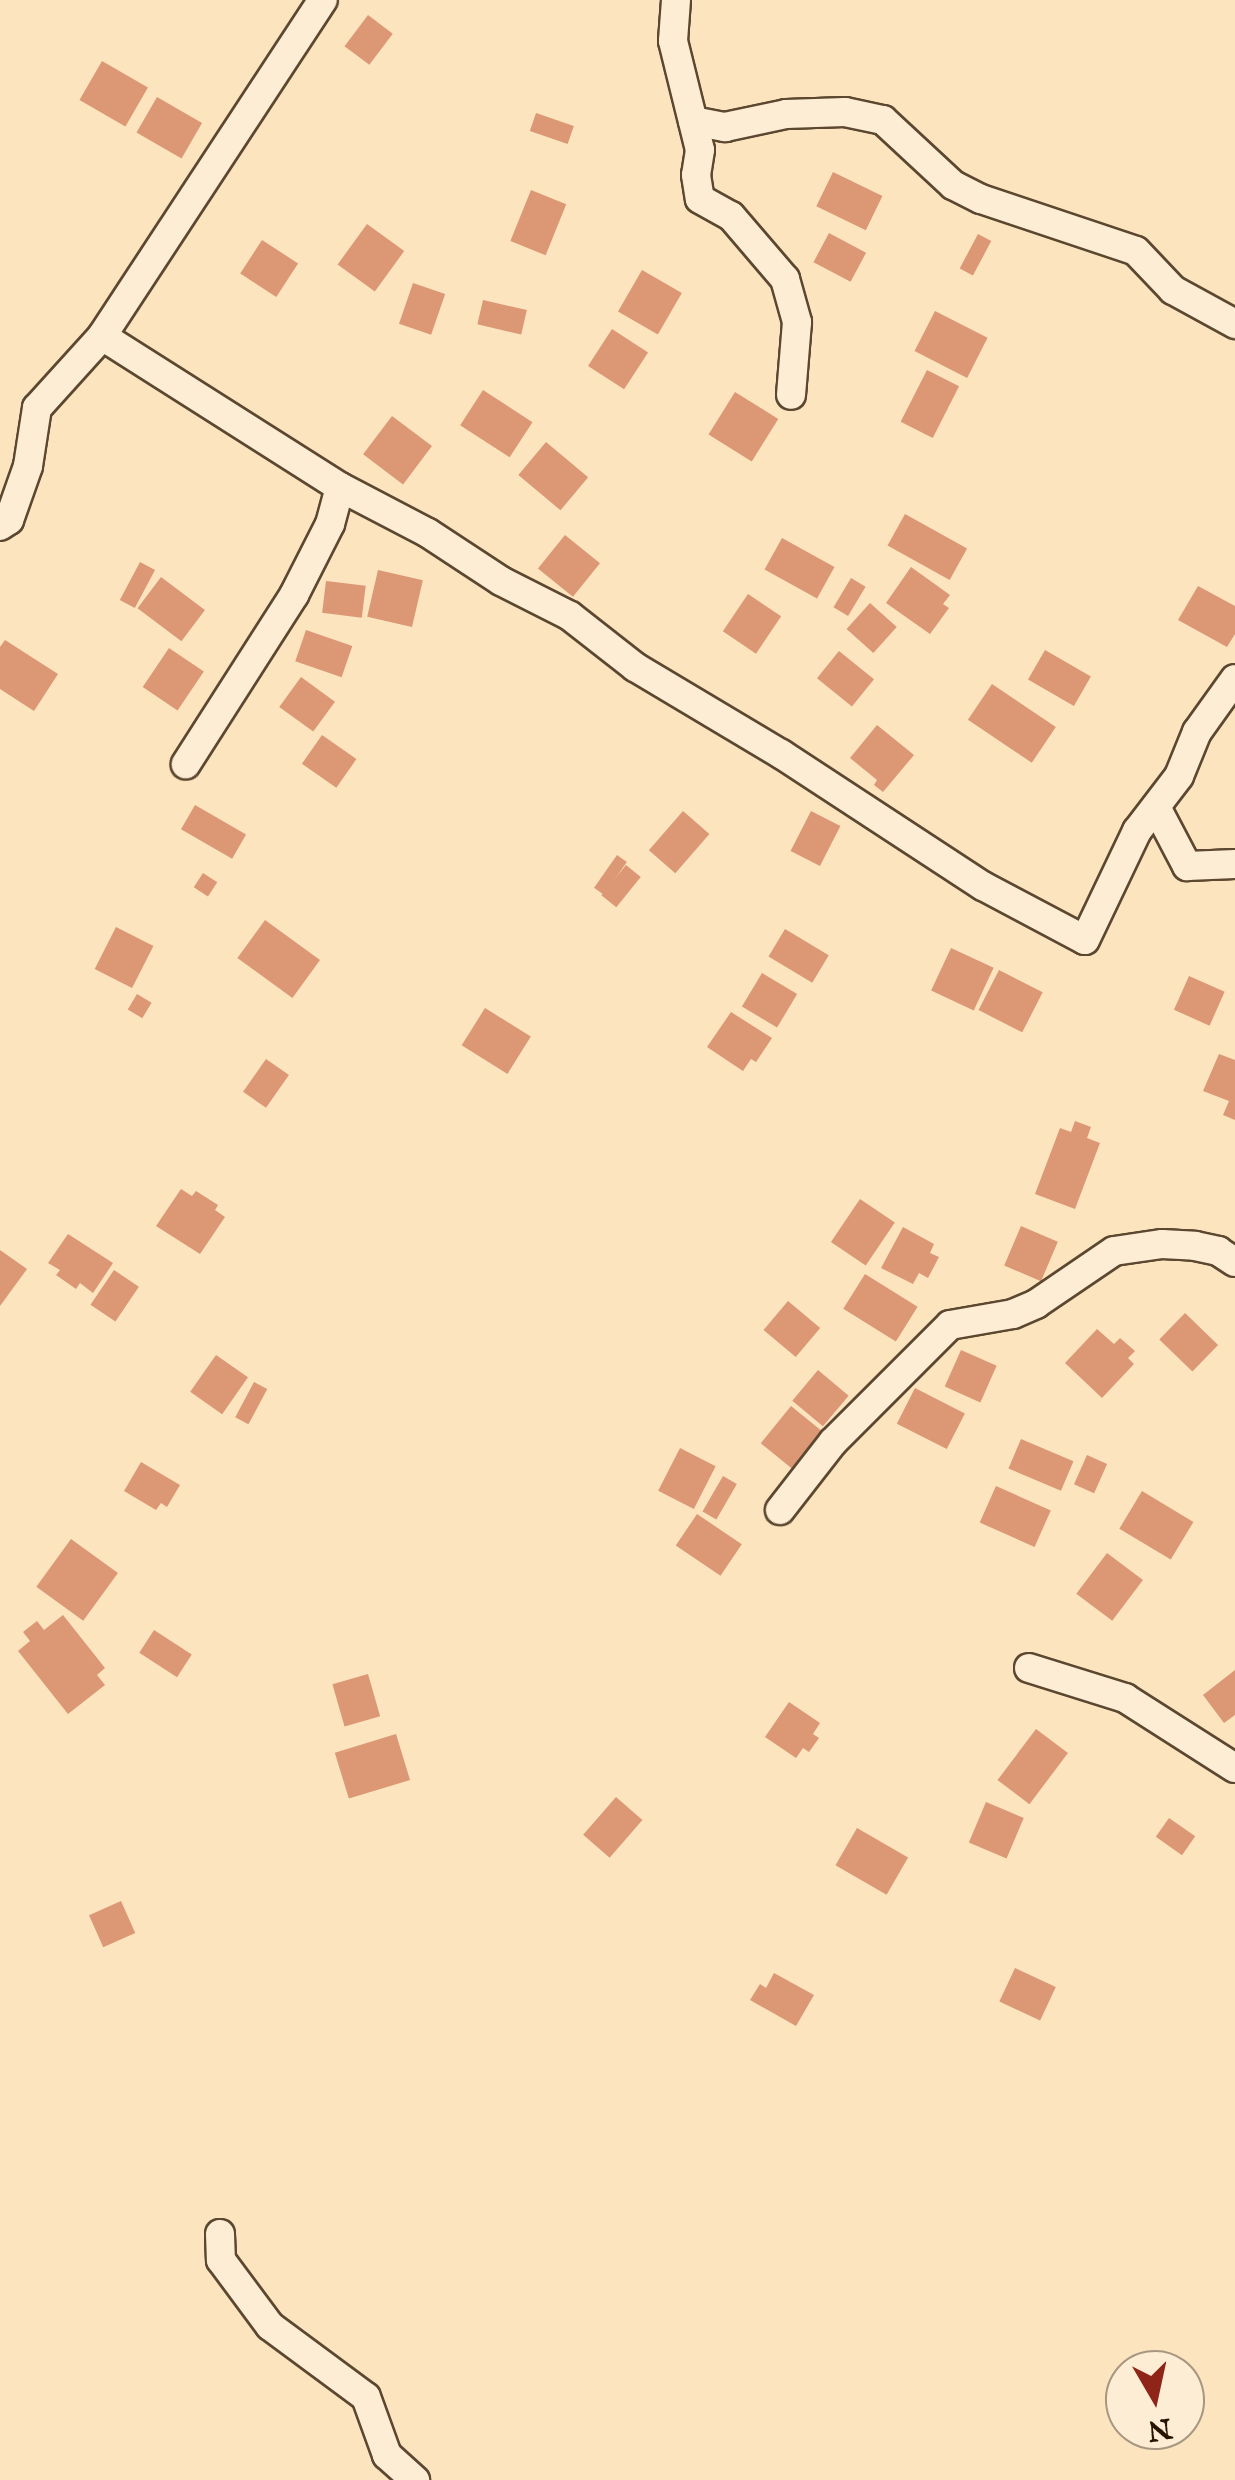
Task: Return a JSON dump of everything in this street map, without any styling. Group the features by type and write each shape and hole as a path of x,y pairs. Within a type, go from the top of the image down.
{"street":[{"path":"0,526 9,520 28,466 36,432 36,408 102,336 324,0"},
{"path":"676,0 673,42 700,150 696,176 700,198 731,216 785,279 797,322 791,395"},
{"path":"693,121 725,127 786,114 845,112 884,120 953,185 981,199 1136,252 1173,290 1235,324"},
{"path":"102,336 340,487 428,534 501,582 570,616 635,667 781,754 983,886 1085,940 1111,880 1180,776 1197,732 1235,679"},
{"path":"186,764 294,595 330,524 340,487"},
{"path":"1156,807 1187,866 1235,864"},
{"path":"780,1510 832,1442 950,1325 1013,1314 1036,1304 1114,1250 1162,1244 1195,1246 1218,1251 1235,1262"},
{"path":"1028,1668 1124,1698 1235,1768"},
{"path":"220,2234 222,2260 270,2326 331,2367 366,2397 387,2455 415,2480"}],"building":[{"path":"368,15 393,34 369,65 345,46"},
{"path":"102,61 148,87 125,126 80,100"},
{"path":"157,97 202,123 182,159 136,133"},
{"path":"536,113 574,126 568,144 530,131"},
{"path":"833,172 882,196 866,230 816,206"},
{"path":"531,190 566,204 546,255 510,241"},
{"path":"367,224 404,251 375,291 338,264"},
{"path":"829,233 866,253 851,282 814,262"},
{"path":"978,234 991,241 973,275 960,268"},
{"path":"262,240 298,263 276,297 240,274"},
{"path":"642,270 682,293 658,335 618,312"},
{"path":"413,283 445,294 431,335 399,324"},
{"path":"483,300 527,310 521,334 477,324"},
{"path":"935,311 988,338 967,378 915,351"},
{"path":"612,329 648,352 624,389 588,366"},
{"path":"927,370 959,386 933,438 901,422"},
{"path":"483,390 532,422 510,457 460,425"},
{"path":"735,392 778,419 752,461 709,434"},
{"path":"392,416 432,446 403,484 363,454"},
{"path":"546,442 588,477 560,510 518,475"},
{"path":"905,514 967,548 950,580 888,545"},
{"path":"565,535 600,563 573,597 538,568"},
{"path":"782,538 834,567 817,599 765,569"},
{"path":"140,562 155,570 135,608 120,600"},
{"path":"911,567 950,595 943,604 949,608 930,634 886,603"},
{"path":"378,570 423,580 412,627 367,617"},
{"path":"161,577 205,610 181,641 138,608"},
{"path":"851,578 866,587 848,616 833,607"},
{"path":"326,581 366,586 362,618 322,613"},
{"path":"1198,586 1235,606 1235,634 1227,647 1178,620"},
{"path":"748,594 781,616 756,654 723,631"},
{"path":"870,603 897,627 873,653 847,629"},
{"path":"306,630 352,646 342,677 295,661"},
{"path":"5,640 58,674 34,711 0,689 0,647"},
{"path":"169,648 204,671 178,710 143,687"},
{"path":"1045,650 1091,676 1074,706 1028,679"},
{"path":"839,651 874,679 852,707 817,678"},
{"path":"301,677 335,702 313,732 279,707"},
{"path":"992,684 1056,727 1032,763 968,720"},
{"path":"877,725 914,755 883,792 874,785 877,780 850,758"},
{"path":"322,735 356,759 336,788 302,764"},
{"path":"195,805 246,834 232,859 181,829"},
{"path":"683,811 709,834 675,873 649,850"},
{"path":"811,811 840,826 820,866 791,851"},
{"path":"617,855 627,862 604,895 594,888"},
{"path":"626,865 641,877 616,907 601,895"},
{"path":"203,873 217,882 208,897 194,887"},
{"path":"265,920 320,960 292,998 237,958"},
{"path":"116,927 153,946 132,988 95,969"},
{"path":"785,929 829,955 812,983 769,956"},
{"path":"951,948 994,968 974,1010 931,991"},
{"path":"999,970 1043,992 1022,1032 979,1010"},
{"path":"762,973 797,994 777,1028 742,1006"},
{"path":"1189,976 1225,992 1210,1026 1174,1010"},
{"path":"137,994 152,1003 142,1018 128,1009"},
{"path":"485,1008 531,1037 507,1074 462,1045"},
{"path":"731,1012 772,1038 756,1062 751,1059 743,1071 707,1047"},
{"path":"1219,1054 1235,1060 1235,1120 1223,1115 1229,1101 1203,1091"},
{"path":"266,1059 289,1075 266,1108 243,1092"},
{"path":"1075,1121 1091,1127 1087,1138 1100,1143 1075,1209 1035,1194 1060,1128 1071,1132"},
{"path":"181,1189 192,1196 196,1191 218,1205 215,1210 225,1217 200,1254 156,1226"},
{"path":"860,1199 895,1222 866,1266 831,1242"},
{"path":"1021,1226 1058,1242 1041,1281 1004,1266"},
{"path":"903,1227 934,1244 930,1253 939,1257 928,1278 919,1273 913,1284 881,1268"},
{"path":"68,1234 113,1263 93,1293 80,1283 76,1289 56,1275 60,1270 48,1263"},
{"path":"0,1250 27,1269 0,1306"},
{"path":"114,1270 139,1287 115,1322 91,1305"},
{"path":"865,1274 918,1307 896,1342 843,1309"},
{"path":"788,1301 820,1328 796,1357 764,1330"},
{"path":"1185,1313 1218,1345 1192,1372 1159,1340"},
{"path":"1097,1329 1114,1344 1120,1338 1135,1351 1128,1358 1134,1364 1102,1398 1065,1363"},
{"path":"961,1350 997,1366 980,1402 945,1387"},
{"path":"216,1355 248,1377 222,1414 190,1392"},
{"path":"818,1370 849,1396 823,1426 792,1401"},
{"path":"254,1382 267,1389 248,1424 235,1417"},
{"path":"915,1388 965,1413 947,1449 897,1424"},
{"path":"791,1406 822,1431 792,1468 761,1443"},
{"path":"1021,1439 1073,1461 1061,1491 1008,1468"},
{"path":"680,1448 716,1466 694,1509 658,1491"},
{"path":"1087,1455 1107,1464 1094,1493 1074,1484"},
{"path":"141,1462 180,1485 167,1507 161,1503 156,1510 124,1491"},
{"path":"723,1476 737,1484 716,1520 702,1512"},
{"path":"996,1486 1051,1510 1035,1547 980,1523"},
{"path":"1142,1491 1193,1522 1171,1560 1119,1529"},
{"path":"697,1514 742,1544 721,1576 676,1546"},
{"path":"71,1539 118,1573 83,1621 36,1587"},
{"path":"1107,1553 1143,1580 1112,1621 1076,1594"},
{"path":"63,1615 105,1668 97,1675 105,1685 68,1714 18,1651 30,1641 23,1632 37,1621 44,1630"},
{"path":"154,1630 192,1655 177,1677 139,1653"},
{"path":"1235,1670 1235,1715 1224,1723 1203,1695"},
{"path":"368,1674 380,1716 345,1726 332,1684"},
{"path":"789,1702 820,1723 813,1734 819,1738 809,1752 803,1748 796,1758 765,1737"},
{"path":"1036,1729 1068,1753 1029,1804 997,1780"},
{"path":"396,1734 410,1780 349,1799 335,1753"},
{"path":"616,1797 642,1820 610,1858 583,1835"},
{"path":"986,1802 1024,1818 1007,1859 969,1843"},
{"path":"1169,1818 1195,1836 1182,1855 1156,1837"},
{"path":"857,1828 908,1858 887,1895 835,1865"},
{"path":"121,1901 135,1933 103,1947 89,1915"},
{"path":"1015,1968 1056,1987 1040,2021 999,2002"},
{"path":"774,1973 814,1995 796,2026 750,2000 760,1984 766,1988"}]}
